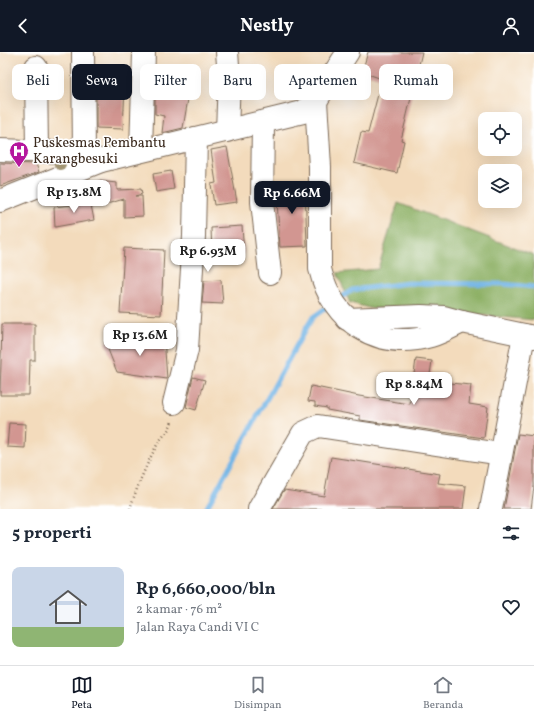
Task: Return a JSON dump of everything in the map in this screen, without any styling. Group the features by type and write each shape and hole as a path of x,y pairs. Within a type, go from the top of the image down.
{"street":[{"path":"83,52 93,157"},
{"path":"141,150 144,52"},
{"path":"227,52 227,131"},
{"path":"0,150 93,157 141,150 303,112 316,101 348,52"},
{"path":"36,100 37,152"},
{"path":"316,101 320,167 320,269 343,314 361,329 376,336 406,340 431,336 462,322 529,336 501,454 491,509"},
{"path":"263,122 262,202 270,273"},
{"path":"174,403 187,350 194,236 196,138"},
{"path":"0,201 93,157"},
{"path":"259,509 303,433 318,426 501,454"}],"path":[{"path":"130,509 142,475 158,443 171,427 174,403"}],"green space":[{"path":"398,203 534,255 534,320 393,307 373,309 350,303 337,273 378,269"}],"building":[{"path":"368,52 422,52 419,64 379,64 379,78 371,75 371,64 364,64"},
{"path":"379,91 379,100 411,100 401,140 404,141 397,173 354,163 361,132 368,133"},
{"path":"96,100 124,100 123,129 96,128"},
{"path":"155,100 188,100 183,128 162,133 164,116 155,114"},
{"path":"227,147 237,202 214,205 211,184 216,183 211,150"},
{"name":"Puskesmas Pembantu Karangbesuki","path":"0,163 36,164 39,172 0,186"},
{"path":"171,171 174,189 156,192 153,174"},
{"path":"98,181 117,183 117,190 141,189 142,194 135,196 142,196 143,216 124,217 124,199 100,206"},
{"path":"275,184 305,184 307,246 280,247 277,201 275,201"},
{"path":"90,200 94,220 55,227 54,207 73,205 73,203"},
{"path":"242,226 244,254 212,255 211,228"},
{"path":"124,248 164,250 161,315 120,313"},
{"path":"221,280 223,304 202,303 204,281"},
{"path":"2,324 35,324 35,360 30,360 29,395 0,395"},
{"path":"164,337 167,379 117,372 105,342"},
{"path":"416,359 432,361 429,381 471,385 469,404 488,407 484,438 360,420 360,416 327,410 327,408 315,406 315,402 308,401 311,386 359,396 410,404"},
{"path":"193,377 205,380 196,410 186,407"},
{"path":"9,423 26,424 25,448 7,447"},
{"path":"518,434 534,436 534,486 531,509 504,509"},
{"path":"331,457 440,474 438,483 466,486 463,509 273,509 284,490 324,496"}],"waterway":[{"path":"339,299 352,290 408,283 503,284 534,287"},
{"path":"206,509 305,330 313,317 330,305"}],"place":[{"name":"Puskesmas Pembantu Karangbesuki","path":"19,168"}]}
